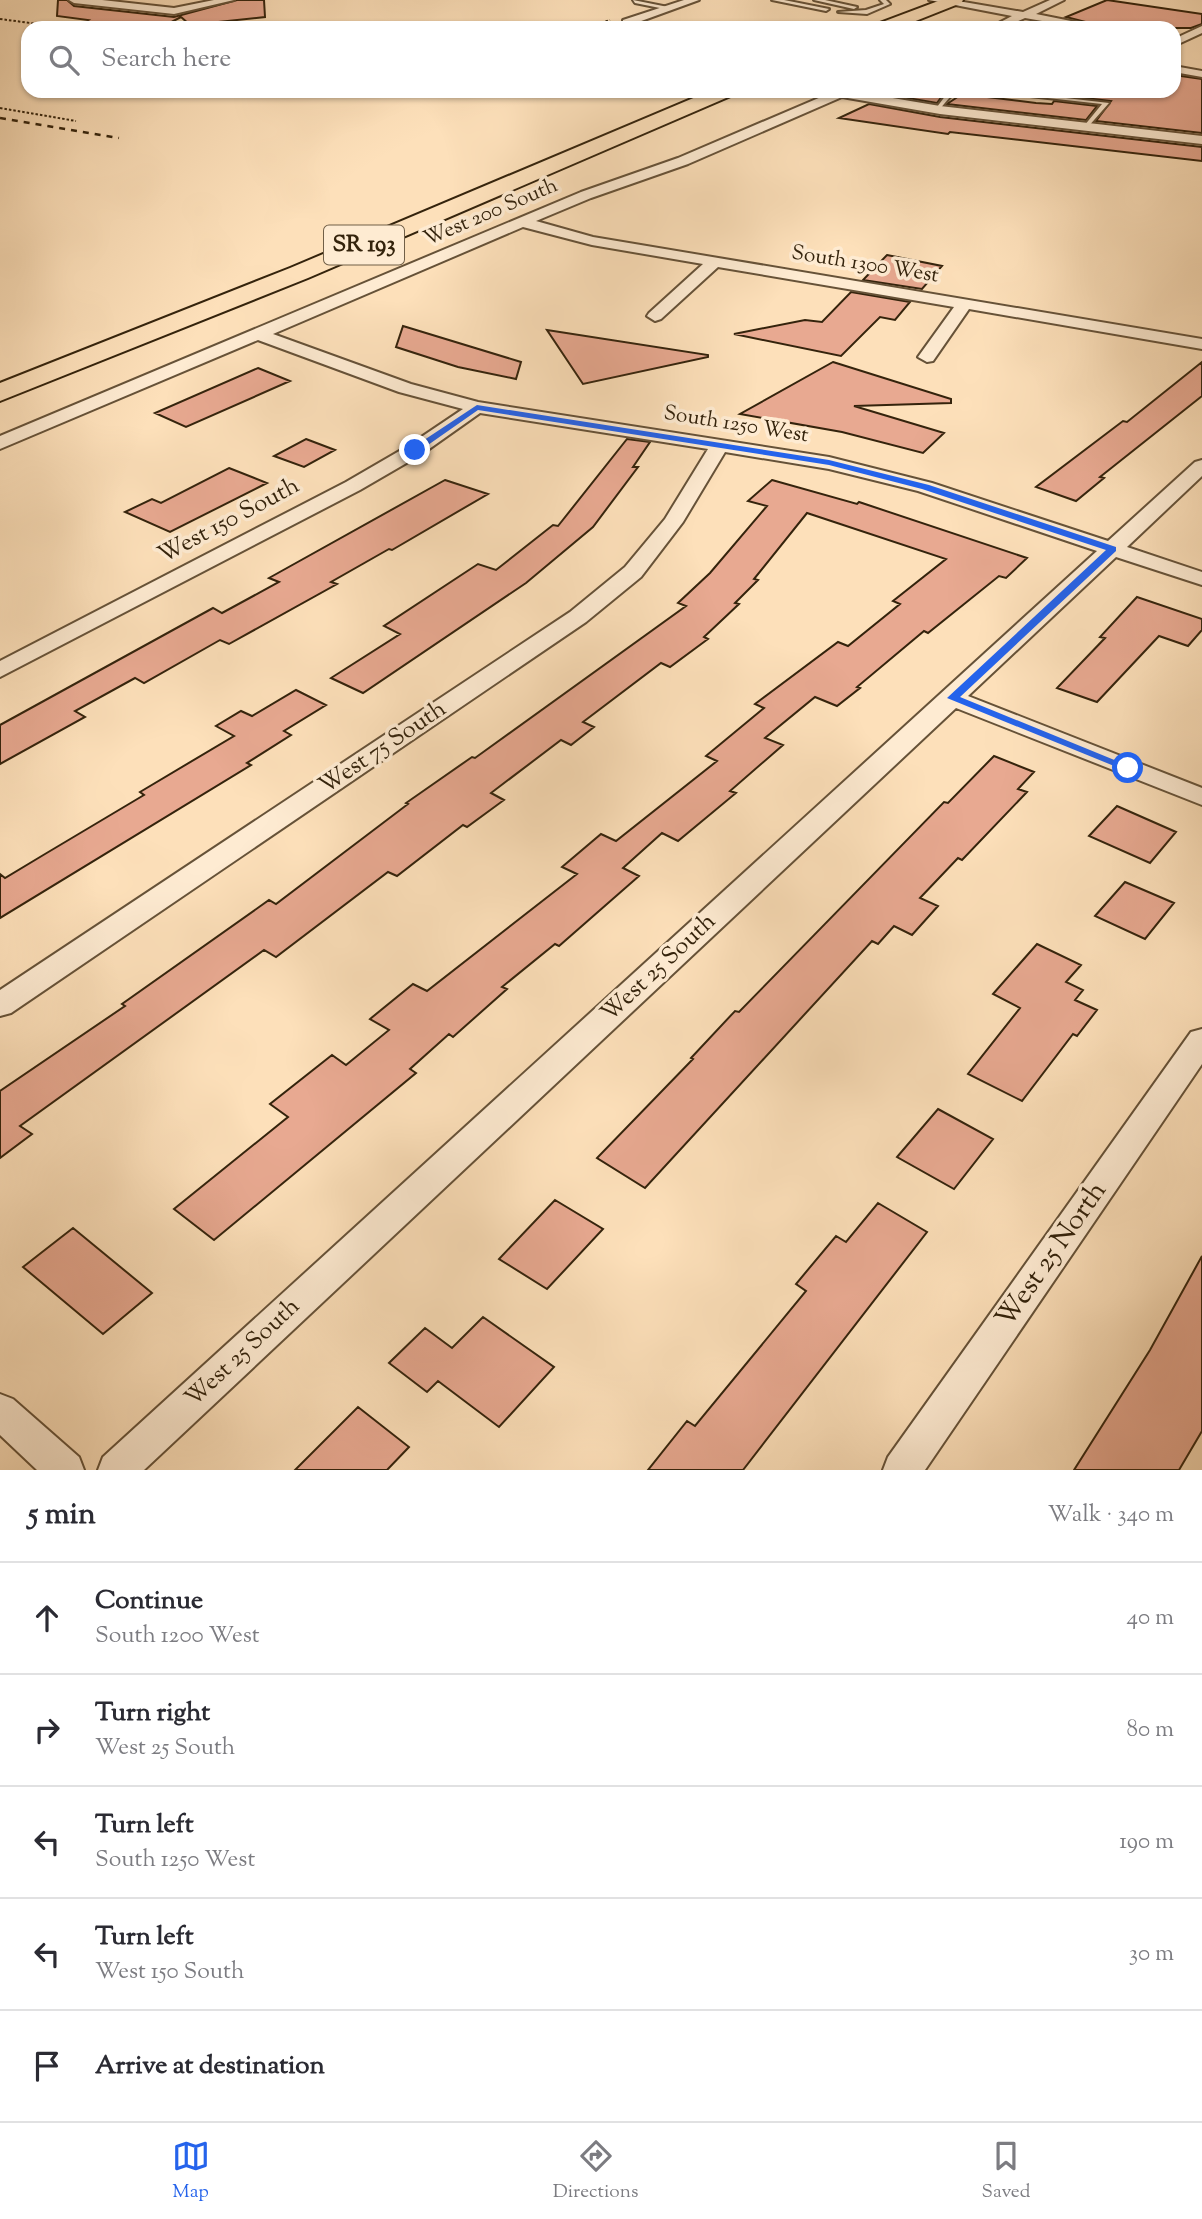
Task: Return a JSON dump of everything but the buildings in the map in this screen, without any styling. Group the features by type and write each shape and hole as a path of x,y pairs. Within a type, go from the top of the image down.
{"main road":[{"path":"899,21 946,1"},
{"name":"SR 193","path":"0,393 299,273 710,98"}],"street":[{"path":"74,0 174,11 229,0"},
{"path":"630,21 694,0"},
{"path":"1010,21 1059,0"},
{"path":"946,1 1060,21"},
{"path":"1181,38 1202,29"},
{"path":"1181,70 1202,74"},
{"name":"West 200 South","path":"0,443 586,195 682,161 828,98"},
{"path":"873,98 936,110 1202,140"},
{"name":"South 1300 West","path":"522,222 592,241 1202,344"},
{"path":"655,316 715,261"},
{"path":"927,357 965,303"},
{"name":"South 1250 West","path":"258,334 405,388 477,407 829,463 925,487 1202,579"},
{"name":"West 150 South","path":"0,670 352,486 415,450 477,407"},
{"name":"West 75 South","path":"0,1006 578,617 633,572 673,522 720,445"},
{"name":"West 25 South","path":"117,1470 1202,466"},
{"path":"952,698 1202,797"},
{"name":"West 25 North","path":"902,1470 1202,1040"},
{"path":"0,1412 65,1470"}],"lane":[{"path":"638,0 635,1 670,8"},
{"path":"775,0 826,9"},
{"path":"817,0 862,8 867,12"},
{"path":"841,12 867,12 887,4 883,0"},
{"path":"936,110 946,98"},
{"path":"1056,98 1106,103 1087,126"}],"path":[{"path":"0,19 21,22"},
{"path":"0,108 76,121"}],"railway":[{"path":"0,118 119,138"}],"route":[{"path":"415,450 477,407 829,463 925,487 1113,549 952,698 1128,768"}]}
